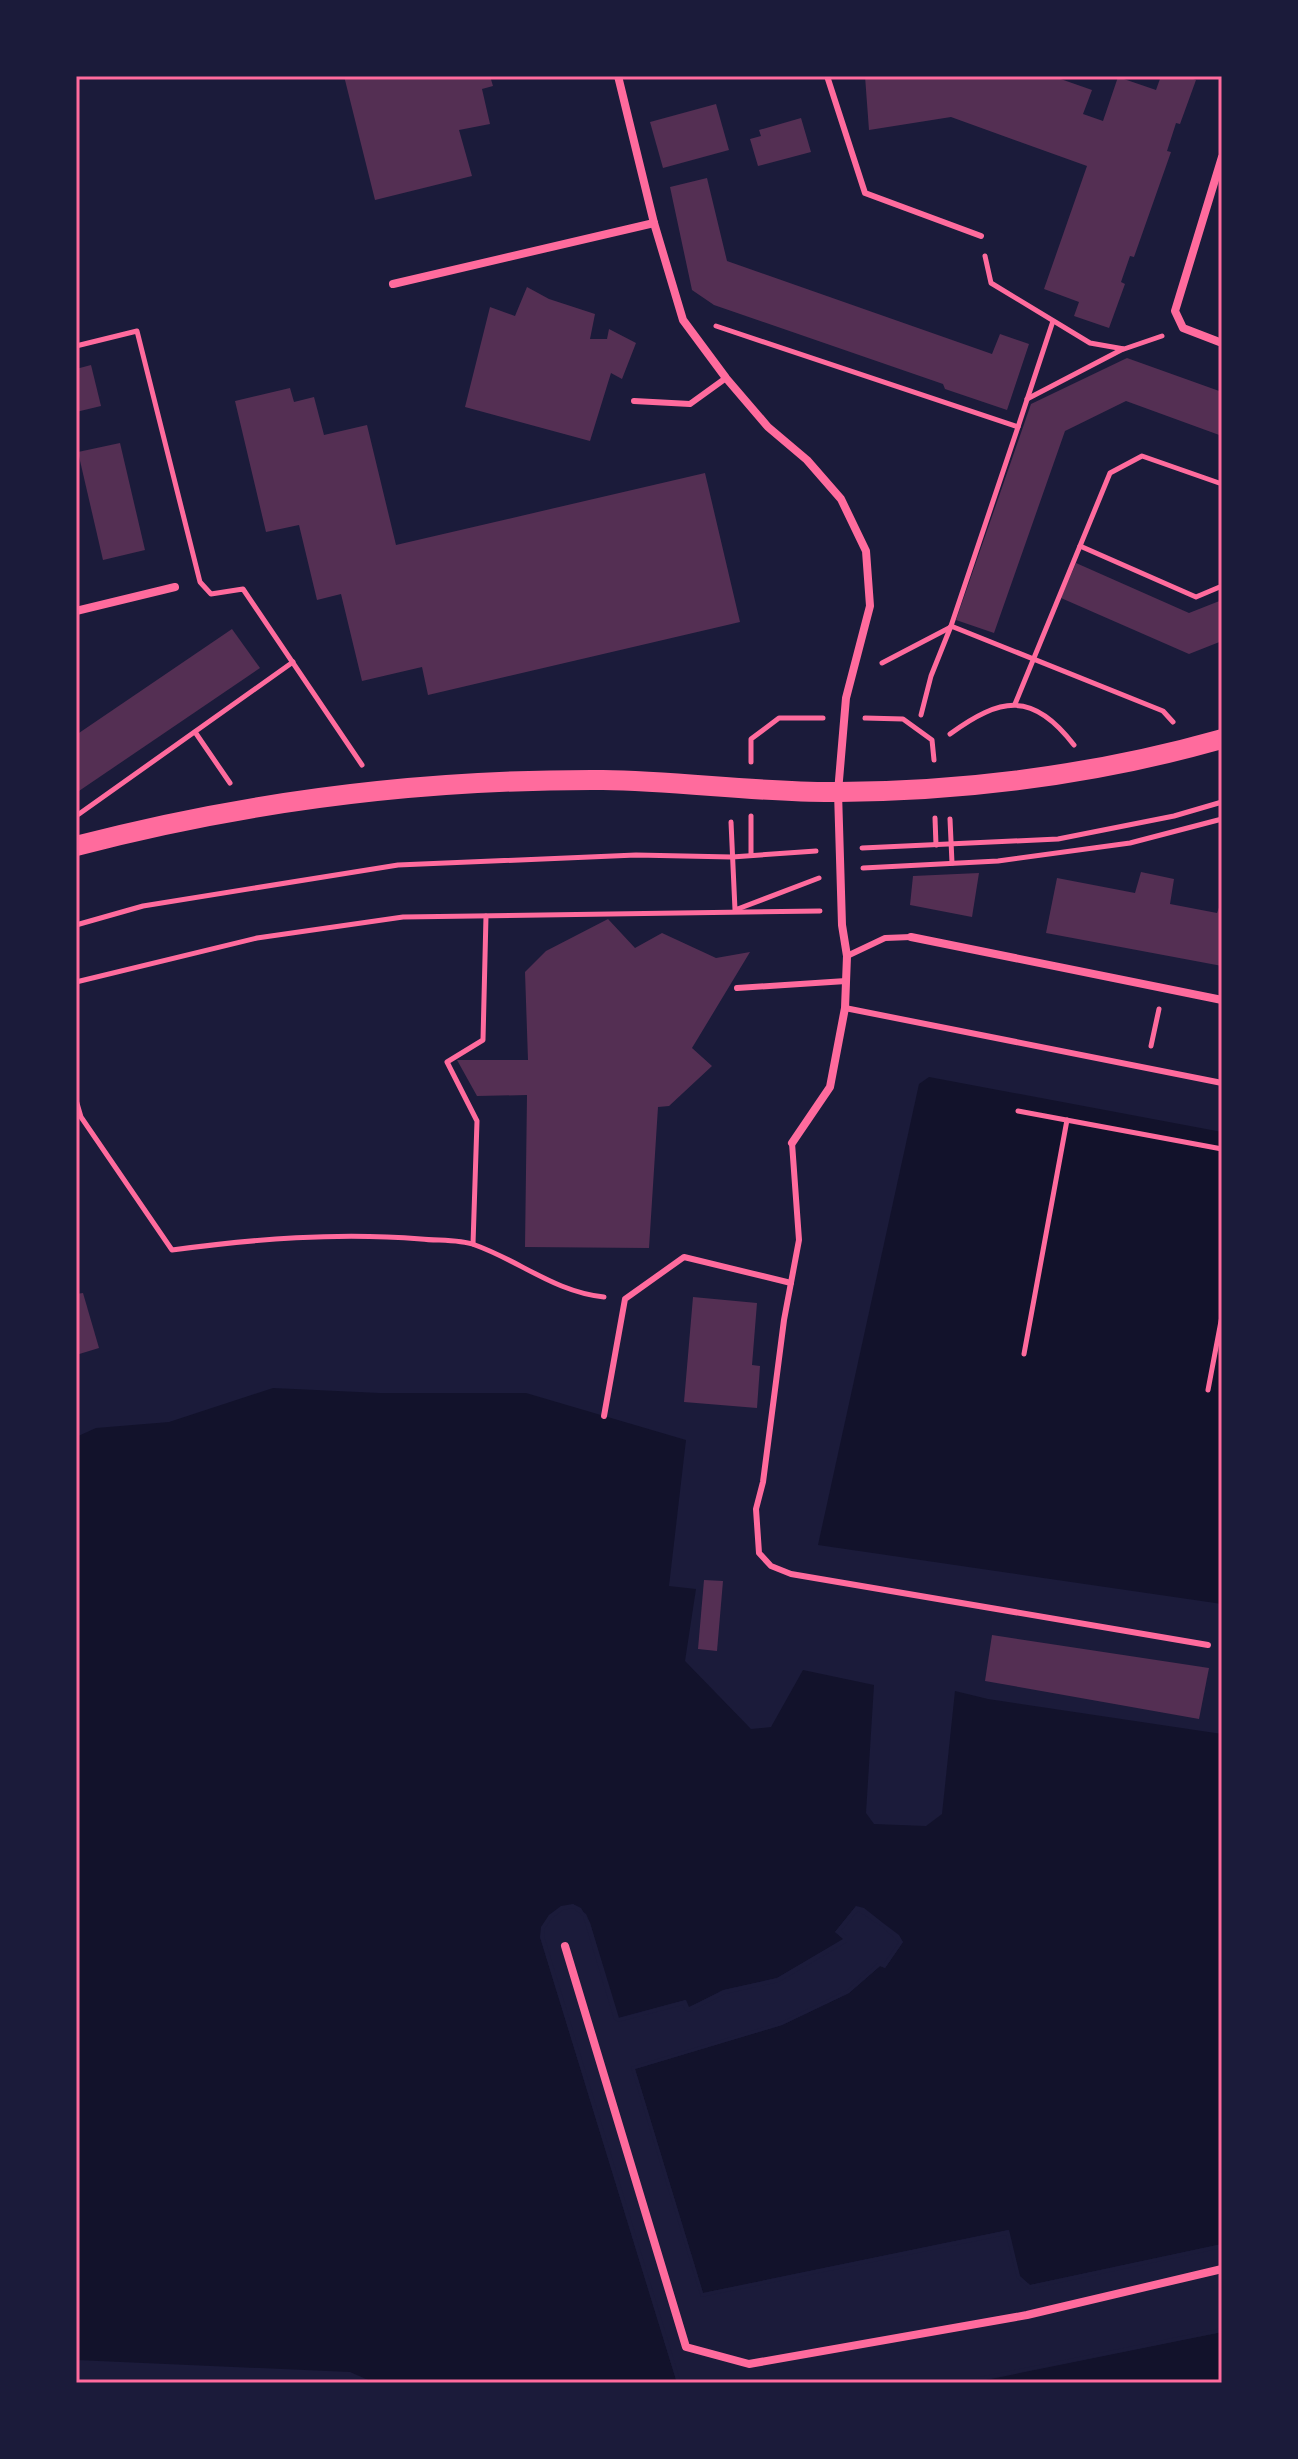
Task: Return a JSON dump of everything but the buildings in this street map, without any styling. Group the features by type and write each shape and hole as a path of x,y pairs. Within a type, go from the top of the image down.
{"main road":[{"path":"76,846 246,807 380,790 603,780 838,792 976,787 1092,768 1222,739"}],"street":[{"path":"618,76 654,223 683,320 726,378 768,427 807,460 841,499 866,551 870,606 846,698 838,792 842,925 847,956 845,1008 830,1087 792,1143"},
{"path":"1222,157 1175,311 1183,328 1222,343"},
{"path":"393,284 654,223"},
{"path":"76,611 175,587"},
{"path":"911,937 1222,1000"},
{"path":"565,1946 686,2347 749,2364 1027,2315 1222,2269"}],"lane":[{"path":"827,76 865,193 981,236"},
{"path":"634,401 690,404 726,378"},
{"path":"847,956 885,938 911,937"},
{"path":"737,988 846,981"},
{"path":"845,1008 1222,1083"},
{"path":"792,1143 799,1240 784,1320 763,1482 756,1509 759,1553 771,1566 791,1574 1208,1645"},
{"path":"604,1416 625,1299 684,1257 791,1283"}],"path":[{"path":"981,236 991,283 1090,343 1124,349"},
{"path":"683,320 720,327 1018,427"},
{"path":"921,715 931,676 951,626 1053,321"},
{"path":"1027,399 1124,349 1183,328"},
{"path":"76,346 137,331 200,582 211,594 243,589 380,790"},
{"path":"1015,704 1110,473 1142,456 1222,484"},
{"path":"1080,546 1196,597 1222,586"},
{"path":"882,663 951,626 1163,711 1194,746"},
{"path":"76,817 293,662"},
{"path":"950,734 970,719 1003,704 1030,707 1060,726 1092,768"},
{"path":"883,717 903,719 932,740 934,746"},
{"path":"751,753 751,739 760,731 779,718 795,718"},
{"path":"195,732 246,807"},
{"path":"888,847 1058,839 1174,816 1222,802"},
{"path":"950,819 952,863"},
{"path":"735,910 840,870 998,861 1130,843 1222,819"},
{"path":"935,821 936,845"},
{"path":"731,822 735,910"},
{"path":"750,831 751,855"},
{"path":"76,925 143,906 398,865 636,855 732,857 795,852"},
{"path":"76,982 257,938 403,917 799,911"},
{"path":"473,1244 477,1121 447,1062 483,1040 486,916"},
{"path":"76,1100 78,1117 172,1250 319,1235 388,1236 473,1244 550,1283 596,1296 625,1299"},
{"path":"1018,1111 1222,1149"},
{"path":"1024,1354 1067,1120"},
{"path":"1208,1390 1222,1316"}],"shaded area":[{"path":"929,1077 1222,1132 1222,1604 818,1545 919,1084"},
{"path":"273,1388 380,1393 526,1393 686,1440 669,1586 696,1589 685,1661 751,1729 771,1727 803,1670 874,1685 866,1813 874,1824 926,1826 942,1814 955,1691 988,1699 1222,1734 1222,2244 1030,2285 1020,2277 1008,2230 703,2293 635,2069 782,2025 849,1993 880,1966 885,1968 903,1942 856,1906 835,1932 844,1939 777,1978 723,1990 688,2008 685,2000 618,2018 590,1923 586,1914 573,1904 549,1915 540,1937 677,2383 375,2383 350,2372 76,2360 76,1437 96,1428 169,1422"},
{"path":"1222,2332 1222,2383 971,2383"}],"pier":[{"path":"573,1904 581,1908 590,1923 619,2018 686,2000 689,2007 724,1990 777,1978 843,1939 835,1932 856,1906 864,1908 899,1935 903,1942 885,1968 880,1966 849,1993 782,2025 635,2069 703,2293 1009,2230 1020,2276 1030,2285 1222,2244 1222,2248 1030,2289 1017,2278 1006,2235 701,2297 631,2067 781,2022 847,1990 878,1963 884,1963 899,1942 858,1911 841,1931 847,1936 847,1942 779,1982 725,1994 689,2012 683,2005 618,2022 614,2019 583,1916 573,1908 563,1910 552,1918 544,1936 681,2383 677,2383 540,1937 541,1927 549,1915 561,1906"},
{"path":"1222,2328 1222,2332 967,2383 970,2379"}]}
